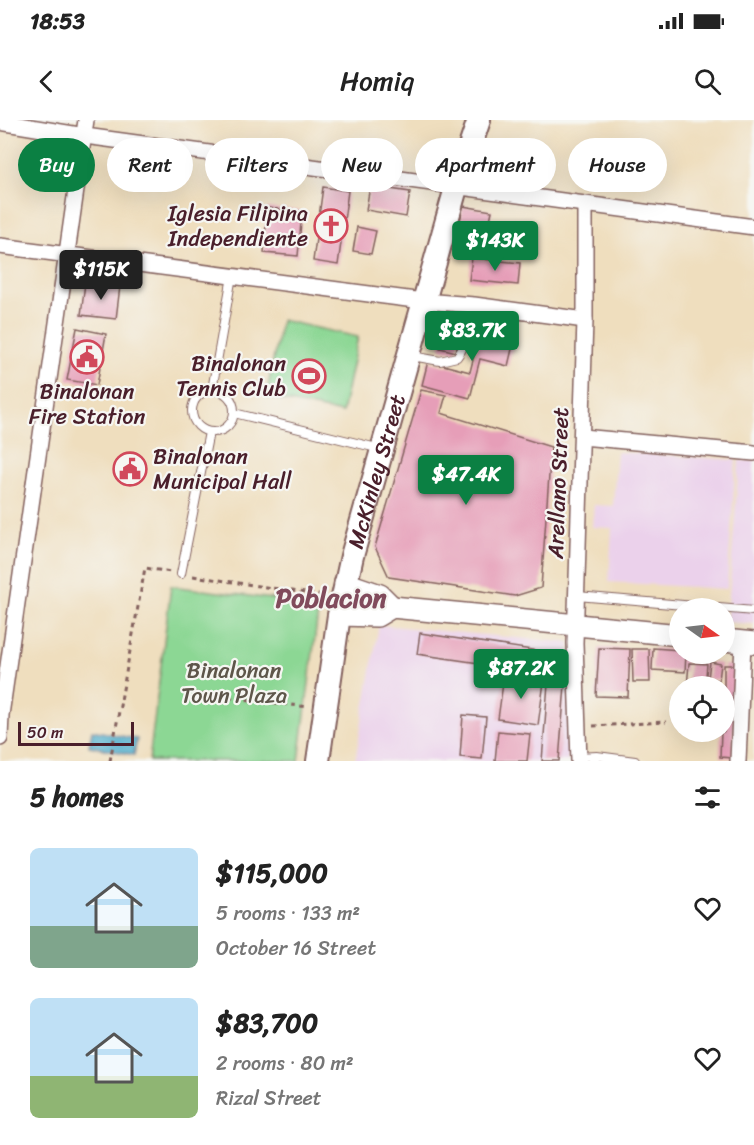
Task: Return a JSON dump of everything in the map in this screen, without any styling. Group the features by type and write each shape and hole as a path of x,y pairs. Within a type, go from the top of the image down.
{"main road":[{"name":"McKinley Street","path":"473,138 479,120"},
{"name":"McKinley Street","path":"318,761 342,599 407,355 455,192"},
{"path":"342,599 380,595 392,608"},
{"path":"342,599 377,616 392,608 669,634"}],"street":[{"path":"0,738 1,715 86,120"},
{"path":"0,122 415,182"},
{"path":"485,192 754,227"},
{"name":"Arellano Street","path":"579,759 576,624 585,320 585,206"},
{"path":"0,246 585,320"},
{"path":"582,438 754,453"},
{"path":"738,761 740,642"}],"lane":[{"path":"212,390 232,276"},
{"path":"407,355 440,361 457,357 466,338 474,305"},
{"path":"212,390 228,397 234,413 231,421 218,432 209,432 201,428 195,422 192,414 197,398 204,392 212,390"},
{"path":"234,413 381,450"},
{"path":"181,574 209,432"},
{"path":"577,596 754,611"},
{"path":"579,759 597,756 635,761"}],"path":[{"path":"110,761 145,568 342,599"},
{"path":"193,693 324,709"},
{"path":"577,729 603,724 666,722"}],"shaded area":[{"path":"617,452 736,460 727,589 609,582 612,528 592,527 594,505 613,506"},
{"path":"739,460 754,461 754,624 735,623 735,598 729,598"},
{"path":"379,625 570,643 568,761 355,761"}],"green space":[{"path":"281,320 358,337 342,413 266,397"},
{"name":"Binalonan Town Plaza","path":"171,586 319,605 299,761 149,761"}],"water":[{"path":"92,730 137,739 134,755 89,746"}],"building":[{"name":"Iglesia Filipina Independiente","path":"322,192 348,192 338,265 313,261"},
{"path":"369,192 410,192 406,217 366,210"},
{"path":"463,206 492,211 485,243 457,237"},
{"path":"267,208 302,211 298,256 264,253"},
{"path":"357,227 376,231 371,254 353,251"},
{"path":"472,258 520,263 518,285 469,280"},
{"path":"85,283 120,286 116,319 81,315"},
{"path":"447,320 463,324 456,352 440,348"},
{"path":"482,324 516,332 508,366 480,359 470,398 422,385 428,361 470,372"},
{"name":"Binalonan Fire Station","path":"77,328 106,334 97,385 67,380"},
{"path":"421,390 446,395 441,413 551,447 541,588 515,596 389,577 375,547"},
{"path":"420,633 546,652 542,672 417,654"},
{"path":"599,648 630,649 628,697 596,696"},
{"path":"653,648 669,649 669,664 685,664 685,672 652,670"},
{"path":"632,649 649,649 650,682 633,682"},
{"path":"689,664 707,664 706,676 688,676"},
{"path":"710,664 721,664 720,676 708,676"},
{"path":"724,665 736,665 735,696 735,676 724,676"},
{"path":"504,676 544,682 538,725 498,719"},
{"path":"548,684 565,685 559,761 542,761"},
{"path":"463,715 486,717 482,759 460,757"},
{"path":"498,731 530,734 527,761 495,761"},
{"path":"721,742 734,742 733,758 720,757"}],"place":[{"name":"Iglesia Filipina Independiente","path":"331,226"},
{"name":"Binalonan Fire Station","path":"87,357"},
{"name":"Binalonan Tennis Club","path":"309,376"},
{"name":"Binalonan Municipal Hall","path":"130,469"}],"district":[{"name":"Poblacion","path":"331,598"}]}
